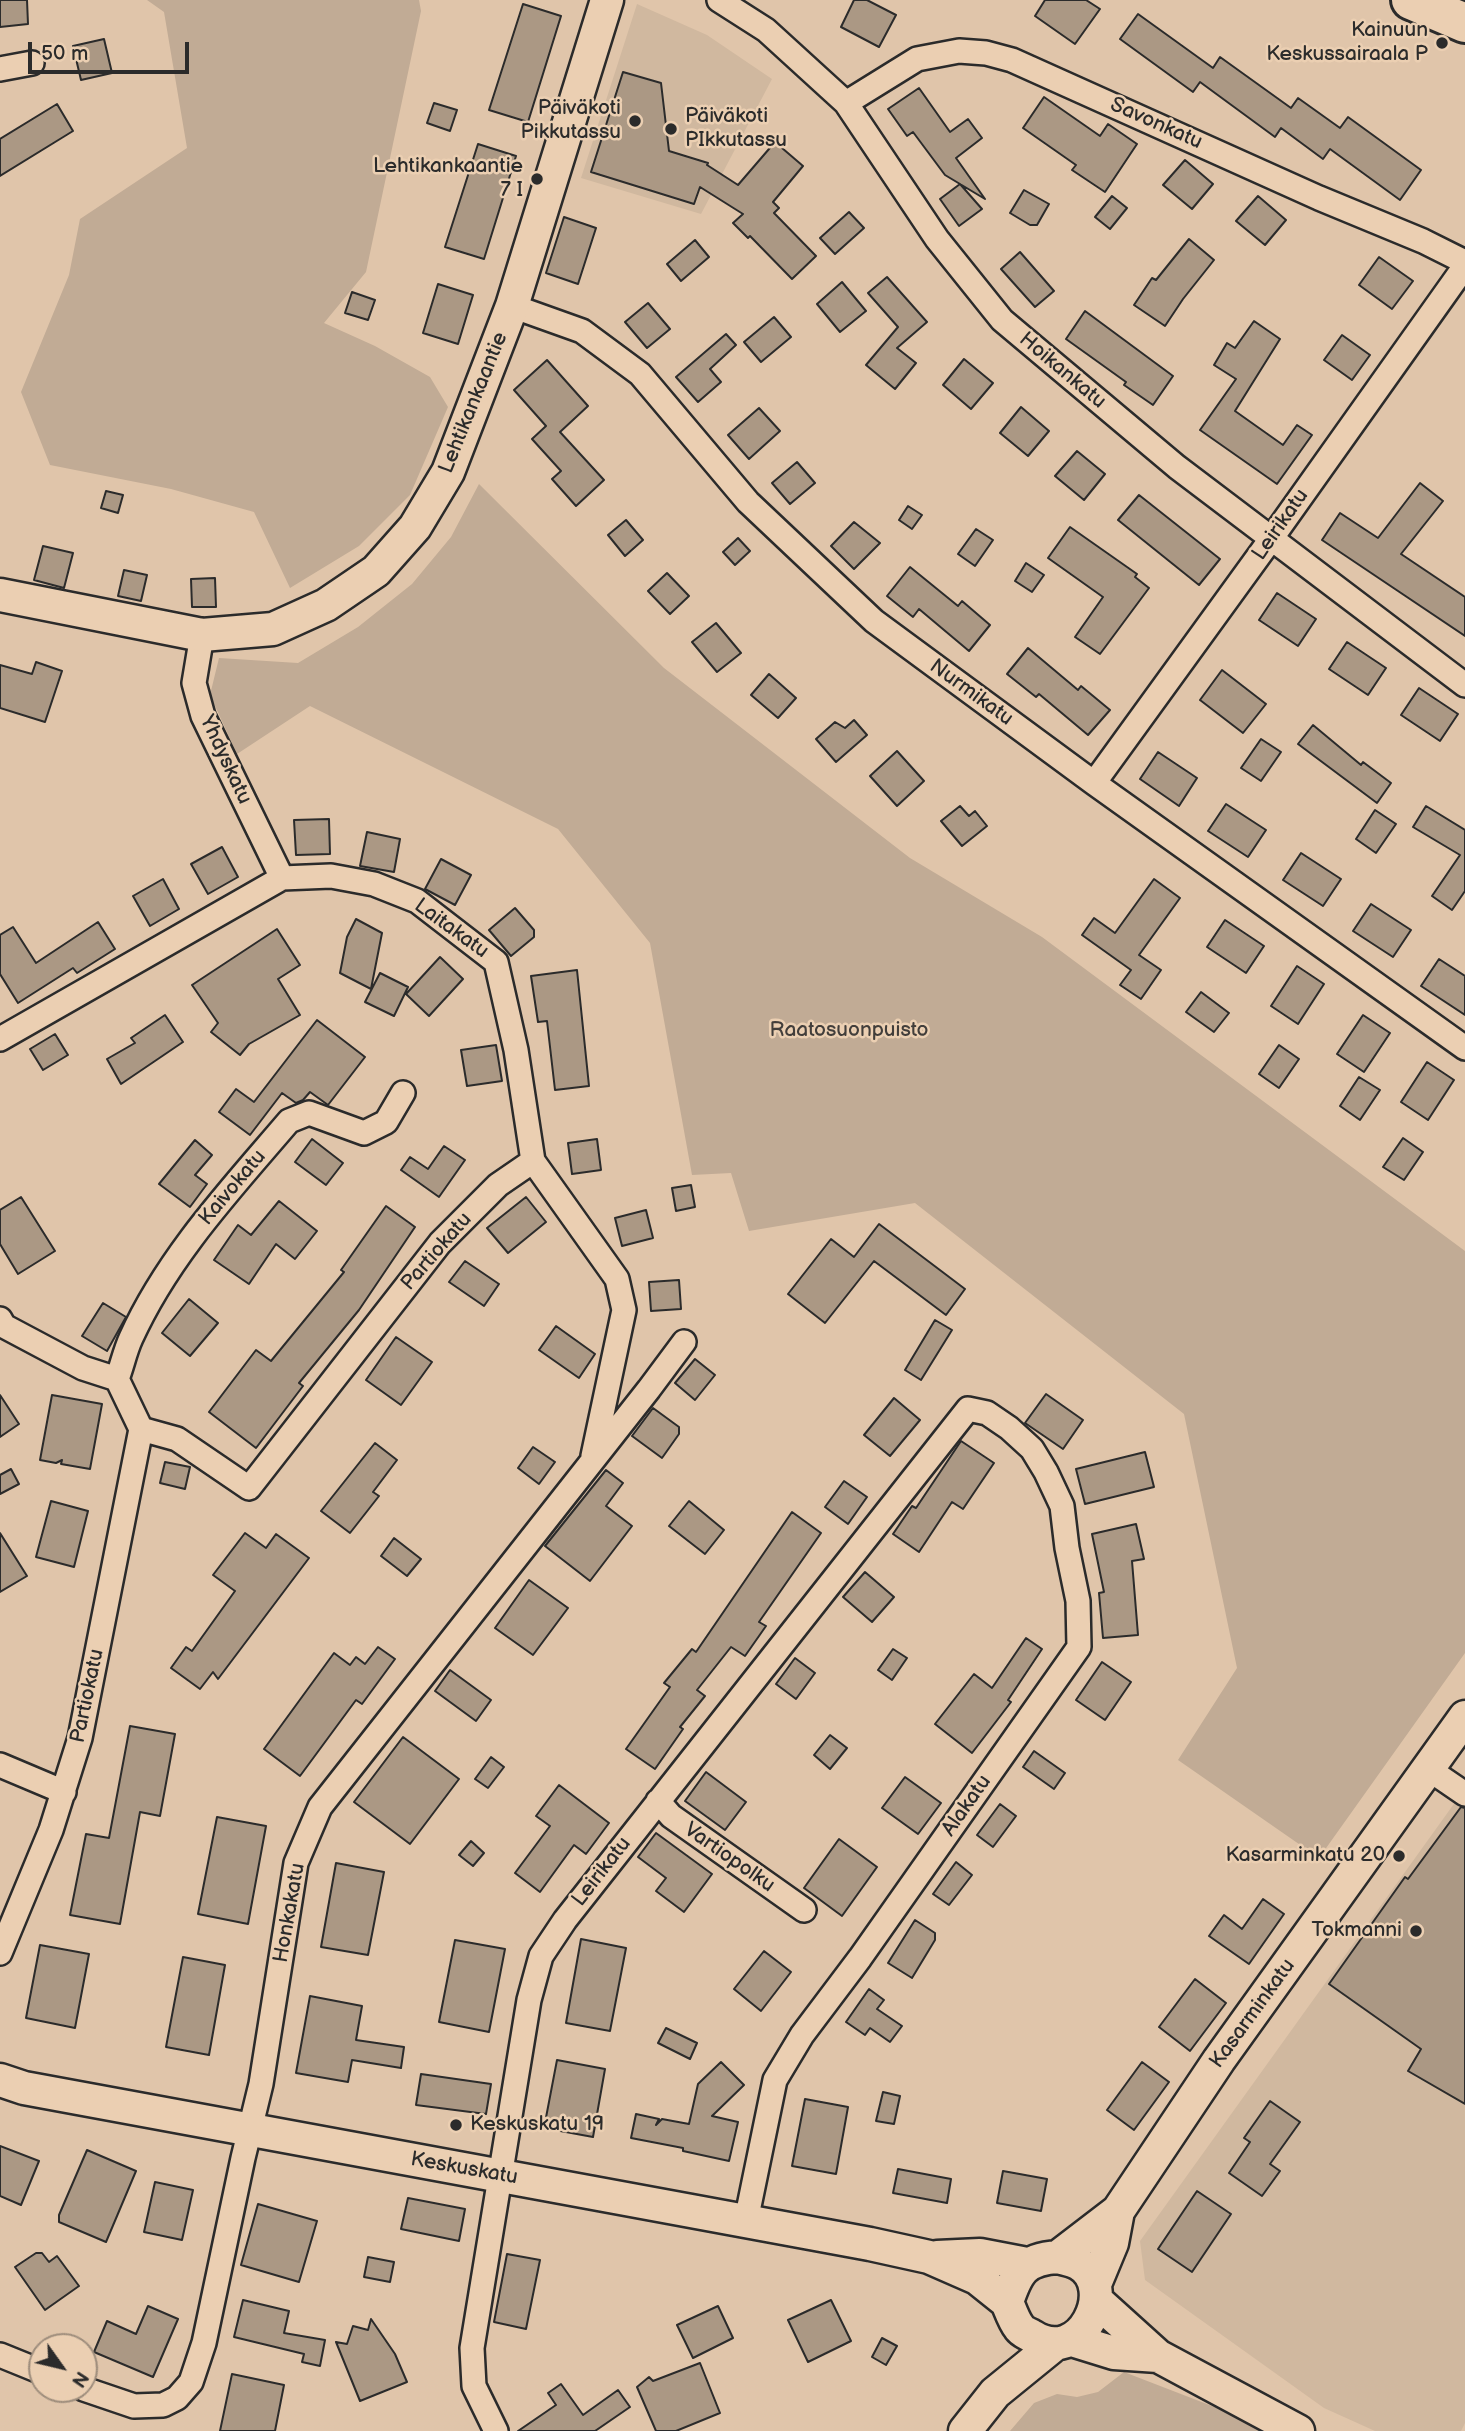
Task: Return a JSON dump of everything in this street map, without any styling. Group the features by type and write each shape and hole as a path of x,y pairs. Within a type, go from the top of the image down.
{"highway":[{"path":"1411,0 1465,23"}],"street":[{"name":"Lehtikankaantie","path":"0,595 202,635 273,629 326,606 376,571 415,527 448,472 512,306 607,0"},
{"name":"Hoikankatu","path":"719,0 766,30 846,103 937,239 1002,320 1177,467 1465,685"},
{"name":"Savonkatu","path":"846,103 917,60 959,51 986,52 1012,60 1319,198 1423,241 1465,264"},
{"path":"0,69 32,63"},
{"name":"Leirikatu","path":"1094,783 1272,539 1465,264"},
{"name":"Nurmikatu","path":"512,306 582,331 640,374 748,502 874,621 1094,783 1465,1048"},
{"name":"Yhdyskatu","path":"202,635 194,683 202,716 282,878"},
{"name":"Laitakatu","path":"0,1039 282,878 331,876 374,884 417,901 496,962 516,1050 533,1161 617,1279 624,1311 592,1462"},
{"name":"Kaivokatu","path":"117,1379 130,1340 146,1308 190,1239 289,1121 309,1113 364,1133 386,1122 403,1093"},
{"name":"Partiokatu","path":"0,1953 64,1792 80,1738 141,1429 177,1439 249,1488 440,1243 498,1185 533,1161"},
{"path":"1,1324 83,1368 117,1379 141,1429"},
{"name":"Honkakatu","path":"98,2394 134,2406 163,2405 177,2398 191,2382 204,2343 261,2084 296,1863 320,1807 684,1342"},
{"name":"Leirikatu","path":"496,2431 474,2386 472,2348 499,2176 530,2000 541,1956 565,1920 968,1409"},
{"name":"Alakatu","path":"746,2221 775,2080 802,2035 860,1958 1079,1647 1078,1601 1062,1506 1032,1449 988,1413 968,1409"},
{"name":"Kasarminkatu","path":"1058,2257 1118,2211 1219,2060 1465,1717"},
{"path":"0,1765 64,1792"},
{"path":"1427,1768 1465,1794"},
{"name":"Vartiopolku","path":"659,1801 671,1816 804,1910"},
{"name":"Keskuskatu","path":"0,2080 23,2088 929,2257 977,2278 1013,2315"},
{"name":"Kasarminkatu","path":"1096,2292 1112,2243 1118,2211"},
{"name":"Keskuskatu","path":"929,2257 981,2255 1027,2264"},
{"path":"995,2393 1013,2315 1014,2281 1027,2264 1041,2258 1058,2257 1080,2264 1096,2292 1158,2356 1298,2431"},
{"path":"965,2431 995,2393 1063,2342 1083,2331 1096,2292"},
{"path":"1013,2315 1039,2340 1063,2342 1114,2353 1158,2356"},
{"path":"0,2355 28,2366"}],"shaded area":[{"name":"Päiväkoti PIkkutassu","path":"637,4 707,35 772,79 701,214 581,178"},
{"path":"1456,1801 1465,1805 1465,2423 1461,2431 1375,2431 1324,2408 1145,2280 1140,2241"}],"green space":[{"path":"147,0 419,0 421,11 366,272 324,323 375,346 430,377 448,407 410,495 359,546 290,588 254,512 171,489 50,465 21,392 69,275 80,219 187,148 164,12"},
{"name":"Raatosuonpuisto","path":"479,484 664,668 910,858 1042,937 1465,1251 1465,1653 1319,1858 1178,1760 1237,1668 1184,1414 915,1203 749,1231 731,1173 692,1175 650,943 558,829 310,706 237,754 210,695 219,658 298,663 358,627 412,584 451,537"},
{"path":"1124,2372 1243,2418 1263,2431 1010,2431 1034,2403 1057,2394 1077,2397 1098,2392"}],"building":[{"path":"0,0 27,0 28,24 0,27"},
{"path":"854,0 867,0 896,15 879,47 841,27"},
{"path":"1045,0 1086,0 1100,9 1075,44 1035,16"},
{"path":"523,4 561,16 528,122 489,110"},
{"path":"1138,14 1213,68 1220,57 1291,108 1298,98 1340,128 1348,117 1421,170 1400,200 1330,149 1323,159 1281,128 1275,137 1200,82 1193,92 1120,39"},
{"path":"104,39 112,73 81,80 73,46"},
{"path":"623,72 661,83 669,151 708,163 707,165 738,185 775,142 803,166 773,202 779,208 774,213 816,256 792,279 750,236 748,238 733,223 743,214 700,187 694,204 591,172"},
{"path":"919,88 950,132 968,119 982,138 956,158 985,199 945,175 913,132 907,136 888,109"},
{"path":"1044,97 1100,136 1108,124 1137,144 1105,192 1072,170 1076,165 1023,128"},
{"path":"434,103 457,110 450,131 427,123"},
{"path":"57,104 73,131 0,176 0,139"},
{"path":"478,144 516,156 484,259 445,247"},
{"path":"1185,160 1213,184 1192,209 1163,185"},
{"path":"960,184 982,209 959,226 940,199"},
{"path":"1024,190 1049,204 1037,225 1030,225 1010,213"},
{"path":"1112,196 1127,208 1110,229 1095,217"},
{"path":"1258,196 1286,220 1265,245 1236,221"},
{"path":"849,212 864,228 835,254 820,238"},
{"path":"564,217 596,228 578,284 546,273"},
{"path":"1189,239 1214,260 1165,326 1134,305 1152,278 1156,280"},
{"path":"695,240 709,257 681,281 667,264"},
{"path":"1020,252 1054,291 1035,307 1001,269"},
{"path":"1379,257 1413,281 1392,309 1359,285"},
{"path":"887,277 927,322 897,348 916,363 895,389 866,365 898,327 868,293"},
{"path":"842,282 866,311 840,332 817,304"},
{"path":"438,284 473,295 458,344 423,333"},
{"path":"352,292 375,300 368,320 345,313"},
{"path":"648,303 670,329 647,348 625,322"},
{"path":"1085,311 1173,376 1153,405 1066,339"},
{"path":"774,317 791,337 761,362 744,342"},
{"path":"1254,321 1280,339 1235,411 1283,445 1297,425 1312,435 1277,484 1200,430 1236,379 1214,365 1227,343 1235,348"},
{"path":"726,334 736,345 710,369 721,382 698,402 676,377"},
{"path":"1342,335 1370,355 1352,380 1324,360"},
{"path":"964,359 993,383 971,409 943,385"},
{"path":"547,360 588,406 560,432 604,480 576,506 552,479 561,471 532,439 546,426 514,390"},
{"path":"1021,407 1049,431 1028,456 1000,433"},
{"path":"759,408 780,431 749,459 728,435"},
{"path":"1077,451 1105,474 1084,500 1055,476"},
{"path":"797,462 815,483 790,504 772,483"},
{"path":"1420,483 1443,501 1401,554 1465,597 1465,636 1322,540 1340,513 1378,538"},
{"path":"106,491 123,495 118,513 101,508"},
{"path":"1139,495 1220,559 1199,585 1118,520"},
{"path":"908,506 922,515 912,529 899,520"},
{"path":"626,520 643,540 625,556 608,535"},
{"path":"854,522 880,543 854,569 831,546"},
{"path":"1070,527 1137,574 1135,577 1149,588 1100,654 1075,637 1103,597 1048,558"},
{"path":"976,529 993,540 975,566 958,554"},
{"path":"738,538 750,551 735,565 723,552"},
{"path":"43,546 73,553 64,588 34,580"},
{"path":"1026,563 1044,575 1032,592 1015,581"},
{"path":"910,567 958,606 962,601 990,625 969,651 919,609 913,617 887,596"},
{"path":"124,570 147,575 141,601 118,596"},
{"path":"667,573 689,596 670,614 648,591"},
{"path":"215,578 216,607 192,607 191,579"},
{"path":"1277,593 1316,619 1298,646 1259,620"},
{"path":"716,623 741,653 717,672 692,642"},
{"path":"1347,642 1386,668 1368,695 1329,669"},
{"path":"1028,648 1078,690 1081,686 1110,710 1088,735 1039,694 1036,697 1007,674"},
{"path":"36,662 62,671 45,722 0,708 0,665 32,674"},
{"path":"1222,670 1266,704 1243,733 1200,700"},
{"path":"769,674 796,698 778,718 751,695"},
{"path":"1419,688 1458,714 1440,741 1401,715"},
{"path":"854,720 867,735 836,762 816,739 835,722 845,728"},
{"path":"1313,725 1361,765 1363,762 1391,783 1377,803 1298,744"},
{"path":"1261,739 1281,752 1261,781 1241,768"},
{"path":"897,751 924,781 897,806 870,776"},
{"path":"1158,752 1197,778 1179,806 1140,779"},
{"path":"1226,804 1266,830 1248,857 1208,831"},
{"path":"960,806 969,816 975,811 987,826 962,846 941,821"},
{"path":"1426,806 1465,830 1465,891 1452,910 1432,896 1460,855 1413,827"},
{"path":"1375,810 1396,824 1376,853 1356,839"},
{"path":"329,819 330,854 296,855 294,820"},
{"path":"367,832 400,839 394,872 360,866"},
{"path":"222,847 238,877 208,894 191,864"},
{"path":"1301,853 1341,879 1323,906 1283,880"},
{"path":"441,859 471,875 455,905 425,889"},
{"path":"163,879 179,909 150,926 133,896"},
{"path":"1154,879 1180,898 1139,955 1161,970 1141,999 1120,985 1131,970 1082,935 1094,918 1115,933"},
{"path":"1371,904 1411,930 1393,957 1353,931"},
{"path":"515,908 534,930 534,937 511,956 489,930"},
{"path":"356,919 382,933 371,989 340,973 347,937"},
{"path":"1225,920 1264,946 1246,973 1207,947"},
{"path":"98,922 115,949 77,973 73,968 18,1003 0,974 0,935 13,927 36,963"},
{"path":"277,929 300,965 278,979 300,1015 249,1044 240,1055 211,1032 218,1023 192,985"},
{"path":"440,957 463,979 429,1016 406,994"},
{"path":"1439,959 1465,976 1465,1015 1421,986"},
{"path":"1297,966 1324,984 1298,1024 1271,1006"},
{"path":"577,970 589,1086 555,1090 547,1021 538,1022 531,976"},
{"path":"380,973 408,987 394,1016 365,1002"},
{"path":"1201,992 1229,1013 1214,1032 1186,1012"},
{"path":"165,1015 183,1042 121,1084 107,1059 135,1043 131,1038"},
{"path":"1363,1015 1390,1033 1364,1072 1337,1054"},
{"path":"317,1020 365,1057 328,1105 310,1092 296,1103 282,1093 250,1135 219,1112 236,1089 254,1102"},
{"path":"55,1034 68,1055 43,1070 30,1049"},
{"path":"496,1045 502,1081 467,1086 461,1050"},
{"path":"1279,1045 1299,1059 1279,1088 1259,1074"},
{"path":"1427,1062 1454,1080 1428,1120 1401,1102"},
{"path":"1359,1077 1380,1090 1360,1120 1340,1106"},
{"path":"1403,1138 1423,1152 1404,1180 1383,1167"},
{"path":"312,1139 343,1163 326,1185 295,1162"},
{"path":"597,1139 601,1170 572,1174 568,1143"},
{"path":"195,1140 212,1155 195,1175 207,1184 190,1207 159,1184"},
{"path":"444,1146 465,1160 439,1197 401,1170 410,1157 428,1169"},
{"path":"691,1185 695,1207 676,1211 672,1188"},
{"path":"21,1197 55,1251 18,1274 0,1244 0,1210"},
{"path":"526,1197 546,1222 508,1253 487,1228"},
{"path":"279,1201 317,1231 295,1259 276,1244 249,1284 214,1260 238,1225 251,1235"},
{"path":"386,1206 415,1227 359,1310 299,1383 303,1386 256,1448 209,1412 256,1350 271,1361 344,1272 341,1270"},
{"path":"646,1210 653,1238 622,1246 615,1218"},
{"path":"879,1224 965,1289 946,1315 874,1261 825,1323 788,1294 831,1239 854,1257"},
{"path":"465,1261 499,1284 484,1306 449,1282"},
{"path":"679,1280 681,1309 651,1311 649,1282"},
{"path":"189,1299 218,1323 190,1356 162,1333"},
{"path":"103,1303 126,1317 107,1351 82,1336"},
{"path":"935,1320 952,1330 921,1380 905,1370"},
{"path":"556,1326 595,1354 579,1378 539,1350"},
{"path":"396,1337 432,1362 401,1405 366,1380"},
{"path":"695,1359 715,1375 695,1400 675,1383"},
{"path":"1046,1394 1083,1420 1063,1449 1025,1423"},
{"path":"0,1395 19,1424 0,1437"},
{"path":"52,1395 102,1404 90,1469 61,1464 62,1460 56,1463 40,1460"},
{"path":"894,1398 920,1420 890,1456 864,1435"},
{"path":"653,1408 679,1427 679,1434 662,1458 632,1436"},
{"path":"961,1441 994,1463 963,1509 952,1502 919,1552 893,1534 912,1506 916,1508"},
{"path":"375,1443 397,1460 373,1492 379,1496 350,1533 321,1511"},
{"path":"533,1447 555,1462 539,1484 518,1468"},
{"path":"1145,1452 1154,1487 1085,1504 1076,1469"},
{"path":"165,1462 190,1467 185,1489 160,1483"},
{"path":"11,1469 19,1484 0,1494 0,1475"},
{"path":"606,1470 623,1483 606,1506 632,1526 590,1581 545,1546"},
{"path":"844,1481 867,1497 848,1524 825,1507"},
{"path":"51,1501 88,1511 74,1567 36,1557"},
{"path":"689,1501 724,1530 705,1554 669,1526"},
{"path":"792,1512 821,1533 759,1622 766,1626 745,1656 731,1647 697,1690 705,1696 680,1727 683,1729 655,1769 626,1749 670,1687 664,1683 692,1649 696,1652"},
{"path":"1136,1524 1144,1559 1132,1561 1138,1635 1103,1638 1099,1593 1104,1592 1092,1534"},
{"path":"0,1533 27,1576 0,1592"},
{"path":"245,1533 266,1548 276,1534 309,1558 218,1679 213,1672 200,1689 171,1668 186,1647 192,1651 235,1591 213,1575"},
{"path":"394,1538 421,1559 407,1576 381,1556"},
{"path":"865,1572 894,1597 872,1622 843,1597"},
{"path":"529,1580 568,1608 533,1655 495,1628"},
{"path":"1026,1638 1042,1649 1008,1700 1011,1702 972,1753 935,1724 974,1674 992,1688"},
{"path":"378,1647 395,1659 362,1704 356,1700 300,1776 264,1749 334,1653 350,1665 356,1657 365,1664"},
{"path":"893,1649 907,1658 892,1680 878,1670"},
{"path":"795,1658 815,1673 796,1699 776,1684"},
{"path":"1102,1662 1131,1682 1105,1720 1076,1700"},
{"path":"450,1670 491,1700 476,1721 435,1691"},
{"path":"130,1726 175,1734 160,1816 140,1812 120,1924 70,1915 86,1834 109,1838"},
{"path":"830,1735 847,1748 830,1769 814,1755"},
{"path":"403,1737 459,1779 410,1844 354,1802"},
{"path":"1034,1751 1065,1773 1054,1789 1023,1767"},
{"path":"491,1757 504,1767 488,1788 475,1779"},
{"path":"706,1772 746,1802 725,1830 685,1801"},
{"path":"905,1777 941,1803 918,1834 882,1808"},
{"path":"559,1785 609,1823 586,1854 574,1845 540,1892 515,1873 550,1826 536,1816"},
{"path":"1000,1804 1016,1816 993,1847 977,1835"},
{"name":"Tokmanni","path":"1461,1807 1465,1808 1465,2104 1408,2071 1421,2049 1329,1984 1405,1877 1408,1879"},
{"path":"217,1817 266,1826 248,1924 198,1914"},
{"path":"656,1833 712,1874 684,1912 656,1891 666,1878 638,1857"},
{"path":"839,1839 877,1867 842,1916 804,1888"},
{"path":"471,1841 484,1853 473,1866 459,1855"},
{"path":"956,1862 972,1875 949,1905 933,1894"},
{"path":"336,1863 384,1872 368,1955 321,1947"},
{"path":"1263,1899 1284,1914 1249,1964 1209,1936 1224,1915 1242,1929"},
{"path":"915,1920 935,1933 935,1940 912,1978 888,1963"},
{"path":"581,1939 626,1948 610,2031 566,2023"},
{"path":"455,1940 505,1949 489,2032 439,2022"},
{"path":"40,1945 89,1954 75,2028 26,2018"},
{"path":"764,1951 791,1972 761,2011 734,1989"},
{"path":"183,1957 225,1965 209,2055 166,2047"},
{"path":"1195,1979 1226,2003 1190,2051 1159,2027"},
{"path":"869,1989 884,2000 877,2009 902,2026 890,2042 870,2028 865,2035 846,2022"},
{"path":"310,1996 362,2006 356,2040 404,2047 401,2068 352,2060 348,2082 296,2073"},
{"path":"666,2028 697,2043 690,2059 658,2043"},
{"path":"557,2060 605,2069 593,2137 544,2128"},
{"path":"721,2062 744,2085 712,2116 738,2122 729,2161 683,2151 683,2148 631,2138 636,2114 659,2119 656,2125 662,2119 689,2124 698,2084"},
{"path":"1142,2062 1169,2082 1134,2130 1107,2110"},
{"path":"421,2074 491,2084 486,2114 416,2105"},
{"path":"883,2092 900,2096 894,2124 876,2121"},
{"path":"805,2099 848,2107 836,2174 792,2166"},
{"path":"1270,2101 1300,2122 1270,2164 1280,2171 1262,2196 1229,2173 1250,2142 1244,2138"},
{"path":"0,2146 39,2161 21,2205 0,2196"},
{"path":"87,2150 136,2171 106,2242 59,2222 59,2215"},
{"path":"898,2169 951,2179 947,2203 893,2193"},
{"path":"1003,2171 1047,2179 1041,2211 997,2203"},
{"path":"155,2182 193,2190 182,2240 144,2232"},
{"path":"1197,2191 1231,2214 1192,2272 1158,2249"},
{"path":"408,2198 465,2209 459,2241 401,2229"},
{"path":"258,2204 317,2221 299,2282 241,2265"},
{"path":"36,2253 42,2253 49,2262 57,2256 79,2286 45,2310 15,2267"},
{"path":"507,2254 540,2260 526,2329 494,2322"},
{"path":"368,2257 394,2262 390,2282 364,2277"},
{"path":"243,2300 289,2311 284,2333 325,2340 320,2366 302,2362 304,2354 234,2337"},
{"path":"831,2300 851,2341 808,2362 788,2320"},
{"path":"148,2306 178,2319 153,2377 98,2354 98,2342 107,2321 136,2334"},
{"path":"718,2306 733,2338 693,2358 677,2325"},
{"path":"371,2319 395,2354 407,2382 360,2401 336,2342 347,2344 353,2326 368,2330"},
{"path":"882,2338 897,2346 886,2365 872,2357"},
{"path":"700,2363 720,2413 676,2431 656,2431 637,2387 649,2377 653,2381"},
{"path":"232,2374 284,2385 275,2431 220,2431"},
{"path":"561,2384 583,2415 618,2390 630,2407 595,2431 518,2431 556,2405 548,2393"}],"place":[{"name":"Kainuun Keskussairaala P","path":"1442,43"},
{"name":"Päiväkoti Pikkutassu","path":"635,121"},
{"name":"Päiväkoti PIkkutassu","path":"671,129"},
{"name":"Lehtikankaantie 7 I","path":"537,179"},
{"name":"Kasarminkatu 20","path":"1399,1856"},
{"name":"Tokmanni","path":"1416,1931"},
{"name":"Keskuskatu 19","path":"456,2125"}]}
